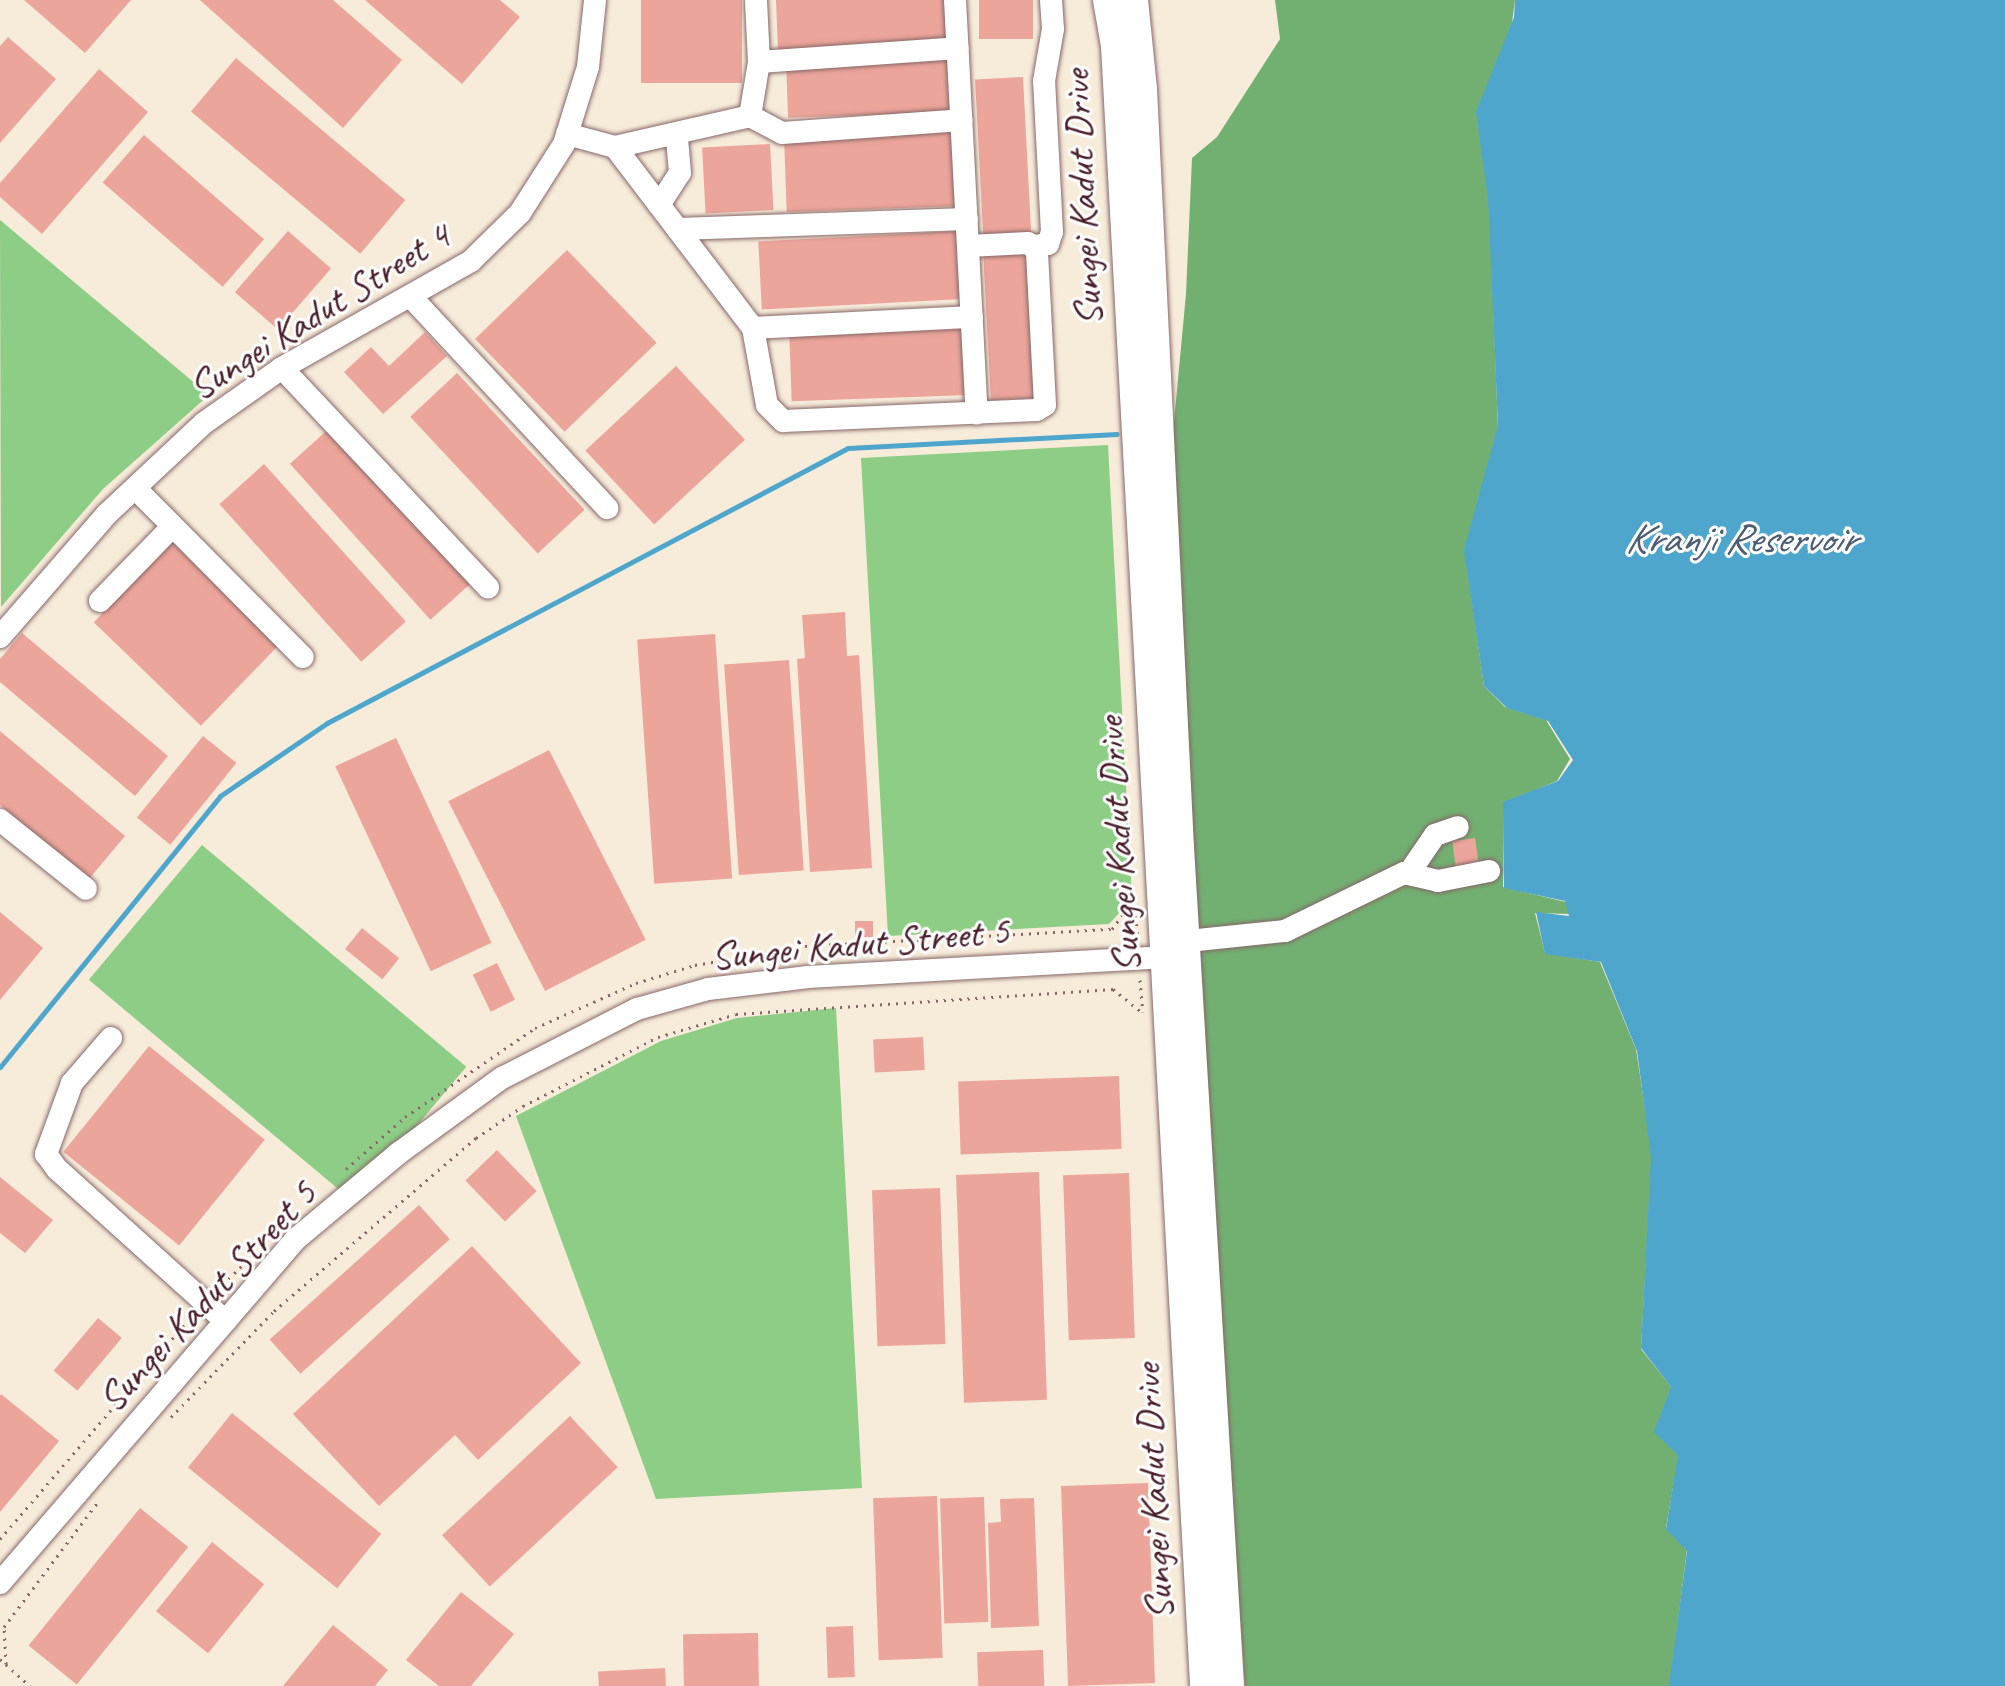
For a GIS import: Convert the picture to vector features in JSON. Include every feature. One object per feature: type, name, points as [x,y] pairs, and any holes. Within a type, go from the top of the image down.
[{"type":"main road","name":"Sungei Kadut Drive","points":[[1107,0],[1115,46],[1181,951],[1230,1686]]},
{"type":"main road","name":"Sungei Kadut Drive","points":[[1134,0],[1143,89],[1181,951],[1204,1686]]},
{"type":"street","name":"Sungei Kadut Street 4","points":[[0,637],[135,488],[204,423],[282,368],[412,298],[471,261],[520,213],[567,134],[588,67],[595,0]]},
{"type":"street","points":[[750,116],[759,62],[756,0]]},
{"type":"street","points":[[955,0],[977,413]]},
{"type":"street","points":[[968,246],[1048,244],[1052,232],[1044,81],[1053,29],[1051,0]]},
{"type":"street","points":[[759,62],[958,48]]},
{"type":"street","points":[[567,134],[615,147],[750,116],[782,133],[962,120]]},
{"type":"street","points":[[659,205],[680,173],[677,135]]},
{"type":"street","points":[[615,147],[753,328],[767,405],[783,421],[1037,410],[1045,405],[1035,246]]},
{"type":"street","points":[[678,229],[967,219]]},
{"type":"street","points":[[412,298],[607,508]]},
{"type":"street","points":[[753,328],[972,317]]},
{"type":"street","points":[[282,368],[488,587]]},
{"type":"street","points":[[135,488],[303,657]]},
{"type":"street","points":[[100,601],[172,527]]},
{"type":"street","points":[[0,820],[86,889]]},
{"type":"street","points":[[1458,827],[1435,835],[1409,873],[1438,881],[1489,871]]},
{"type":"street","name":"Sungei Kadut Street 5","points":[[0,1583],[296,1239],[399,1153],[502,1078],[637,1009],[708,989],[808,977],[1181,951],[1285,931],[1409,873]]},
{"type":"street","points":[[111,1038],[72,1083],[46,1154],[57,1169],[225,1321]]},
{"type":"path","points":[[341,1173],[405,1117],[522,1036],[636,983],[724,958],[805,946],[1112,929],[1134,900]]},
{"type":"path","points":[[164,1424],[274,1311],[465,1146],[523,1106],[658,1037],[736,1014],[1113,989],[1143,1013]]},
{"type":"path","points":[[0,1539],[204,1302],[262,1247]]},
{"type":"path","points":[[6,1664],[4,1627],[104,1495]]},
{"type":"path","points":[[0,1659],[30,1686]]},
{"type":"green space","points":[[1275,0],[1515,0],[1489,196],[1498,428],[1465,552],[1484,686],[1505,707],[1546,720],[1570,759],[1557,781],[1504,803],[1503,887],[1566,902],[1570,914],[1535,913],[1545,953],[1600,962],[1636,1049],[1652,1155],[1641,1349],[1672,1388],[1679,1453],[1666,1528],[1687,1549],[1670,1686],[1245,1686],[1164,528],[1186,294],[1192,158],[1217,137],[1280,39]]},
{"type":"green space","points":[[0,220],[209,395],[103,489],[1,607]]},
{"type":"green space","points":[[1108,445],[1132,899],[1109,924],[888,936],[861,458]]},
{"type":"green space","points":[[202,845],[466,1067],[353,1202],[89,980]]},
{"type":"green space","points":[[836,1008],[862,1488],[656,1499],[516,1116],[661,1041],[737,1018]]},
{"type":"water","name":"Kranji Reservoir","points":[[1515,0],[2005,0],[2005,1686],[1669,1686],[1687,1551],[1666,1529],[1678,1455],[1654,1432],[1671,1387],[1641,1348],[1651,1157],[1637,1051],[1601,962],[1545,954],[1536,912],[1569,916],[1565,901],[1504,888],[1503,802],[1558,781],[1573,760],[1548,721],[1507,708],[1484,686],[1464,550],[1498,426],[1488,198],[1476,112],[1514,17]]},
{"type":"building","points":[[24,0],[131,0],[85,53]]},
{"type":"building","points":[[200,0],[333,0],[402,60],[343,128]]},
{"type":"building","points":[[365,0],[500,0],[520,17],[462,84]]},
{"type":"building","points":[[641,0],[742,0],[742,83],[641,83]]},
{"type":"building","points":[[776,0],[949,0],[951,41],[778,51]]},
{"type":"building","points":[[979,0],[1033,0],[1033,39],[979,39]]},
{"type":"building","points":[[8,37],[56,79],[0,143],[0,46]]},
{"type":"building","points":[[952,56],[954,112],[788,118],[786,62]]},
{"type":"building","points":[[236,58],[405,200],[360,254],[191,112]]},
{"type":"building","points":[[99,69],[148,112],[42,234],[0,197],[0,183]]},
{"type":"building","points":[[1023,77],[1031,235],[983,237],[975,80]]},
{"type":"building","points":[[956,132],[959,206],[787,212],[784,138]]},
{"type":"building","points":[[144,135],[264,239],[223,287],[103,183]]},
{"type":"building","points":[[770,144],[773,210],[706,213],[702,148]]},
{"type":"building","points":[[288,231],[331,268],[278,330],[235,292]]},
{"type":"building","points":[[959,231],[963,299],[762,309],[758,242]]},
{"type":"building","points":[[1035,248],[1043,398],[991,401],[983,251]]},
{"type":"building","points":[[567,250],[657,343],[565,432],[475,339]]},
{"type":"building","points":[[966,322],[969,395],[792,401],[789,328]]},
{"type":"building","points":[[425,332],[447,356],[383,414],[344,372],[371,347],[389,366]]},
{"type":"building","points":[[676,366],[745,440],[654,524],[585,451]]},
{"type":"building","points":[[457,373],[585,510],[538,553],[410,417]]},
{"type":"building","points":[[333,425],[474,581],[430,620],[290,464]]},
{"type":"building","points":[[264,464],[406,622],[361,662],[219,504]]},
{"type":"building","points":[[175,538],[282,642],[201,726],[94,622]]},
{"type":"building","points":[[845,612],[847,656],[859,655],[872,868],[810,872],[797,659],[805,658],[802,615]]},
{"type":"building","points":[[22,633],[168,756],[135,796],[0,682],[0,659]]},
{"type":"building","points":[[715,634],[732,878],[654,884],[637,639]]},
{"type":"building","points":[[789,660],[804,870],[739,875],[724,665]]},
{"type":"building","points":[[0,731],[125,836],[89,879],[0,805]]},
{"type":"building","points":[[203,736],[236,763],[170,845],[137,818]]},
{"type":"building","points":[[396,738],[492,943],[431,971],[335,766]]},
{"type":"building","points":[[549,750],[646,940],[545,991],[448,801]]},
{"type":"building","points":[[1475,838],[1479,865],[1456,868],[1452,841]]},
{"type":"building","points":[[0,912],[43,948],[0,1000]]},
{"type":"building","points":[[855,921],[873,921],[873,937],[855,937]]},
{"type":"building","points":[[362,928],[399,958],[382,979],[345,949]]},
{"type":"building","points":[[497,963],[515,1000],[491,1012],[473,975]]},
{"type":"building","points":[[923,1037],[925,1070],[875,1073],[873,1040]]},
{"type":"building","points":[[149,1046],[265,1140],[179,1245],[63,1152]]},
{"type":"building","points":[[1119,1076],[1122,1149],[961,1155],[958,1082]]},
{"type":"building","points":[[497,1150],[537,1191],[505,1222],[465,1181]]},
{"type":"building","points":[[1039,1172],[1047,1400],[964,1403],[956,1175]]},
{"type":"building","points":[[1129,1173],[1135,1338],[1069,1340],[1063,1175]]},
{"type":"building","points":[[0,1177],[53,1220],[25,1253],[0,1233]]},
{"type":"building","points":[[940,1188],[945,1344],[877,1346],[872,1190]]},
{"type":"building","points":[[419,1205],[450,1239],[300,1374],[270,1339]]},
{"type":"building","points":[[472,1246],[581,1363],[478,1460],[455,1435],[379,1506],[293,1414]]},
{"type":"building","points":[[98,1318],[122,1338],[77,1391],[54,1371]]},
{"type":"building","points":[[0,1396],[59,1441],[0,1512]]},
{"type":"building","points":[[232,1413],[381,1534],[337,1588],[188,1467]]},
{"type":"building","points":[[570,1416],[618,1467],[490,1587],[442,1535]]},
{"type":"building","points":[[1148,1483],[1155,1683],[1068,1686],[1061,1486]]},
{"type":"building","points":[[937,1496],[943,1658],[879,1660],[873,1498]]},
{"type":"building","points":[[984,1497],[988,1622],[944,1623],[940,1499]]},
{"type":"building","points":[[1034,1498],[1039,1626],[991,1628],[988,1523],[1001,1522],[1000,1499]]},
{"type":"building","points":[[140,1508],[188,1547],[77,1685],[29,1646]]},
{"type":"building","points":[[212,1542],[264,1584],[208,1653],[156,1611]]},
{"type":"building","points":[[461,1592],[514,1634],[471,1686],[439,1686],[406,1660]]},
{"type":"building","points":[[333,1625],[388,1670],[375,1686],[283,1686]]},
{"type":"building","points":[[853,1626],[855,1677],[828,1678],[826,1627]]},
{"type":"building","points":[[758,1633],[759,1686],[684,1686],[683,1634]]},
{"type":"building","points":[[1043,1650],[1044,1686],[978,1686],[977,1652]]},
{"type":"building","points":[[665,1668],[666,1686],[599,1686],[598,1672]]},
{"type":"waterway","points":[[0,1067],[220,796],[327,723],[848,448],[1117,434]]}]
